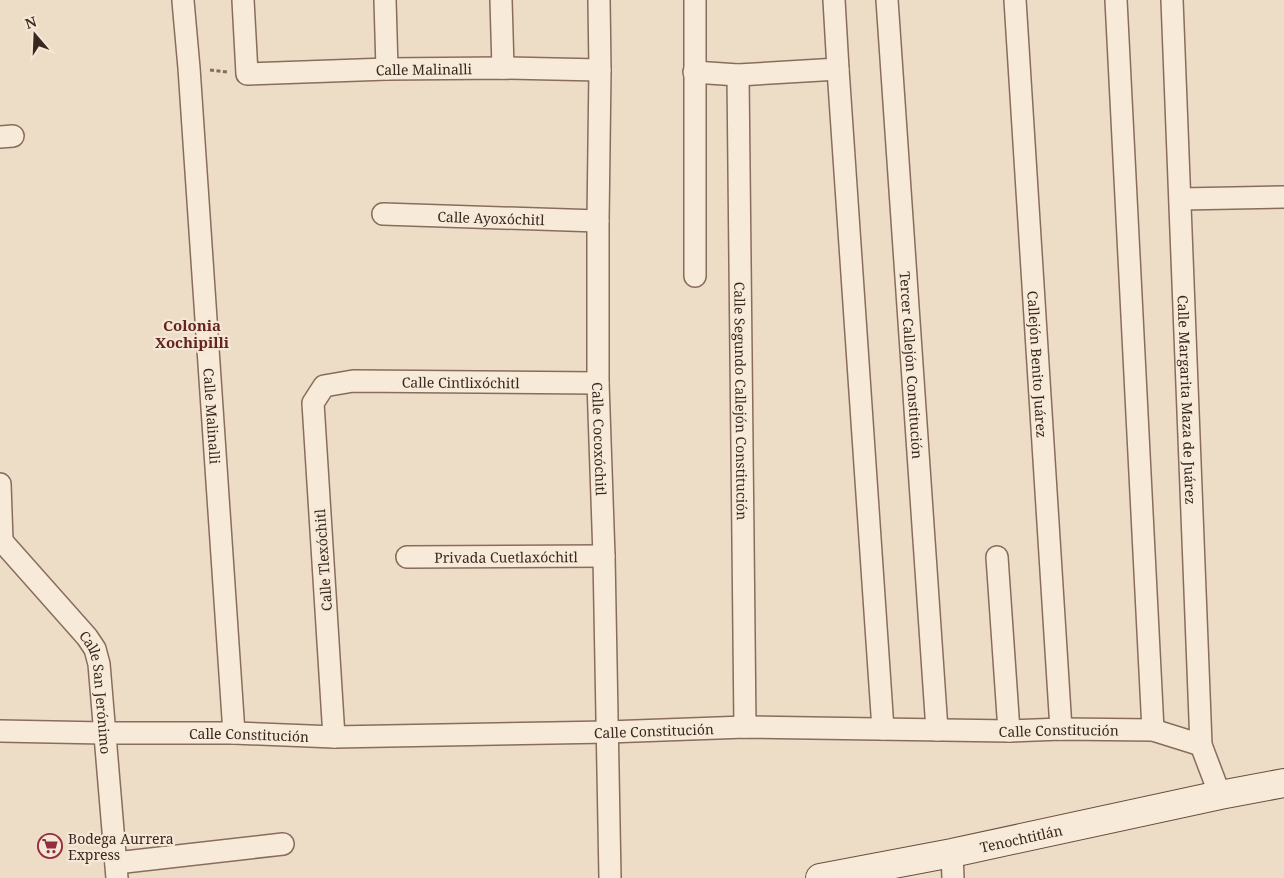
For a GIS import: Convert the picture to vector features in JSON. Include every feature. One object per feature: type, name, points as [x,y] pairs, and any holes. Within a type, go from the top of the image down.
[{"type":"main road","name":"Tenochtitlán","points":[[820,878],[952,866],[1220,795],[1284,783]]},
{"type":"street","points":[[243,0],[247,74]]},
{"type":"street","points":[[385,0],[386,69]]},
{"type":"street","points":[[501,0],[503,68]]},
{"type":"street","name":"Calle Cocoxóchitl","points":[[599,0],[598,383],[604,556],[610,878]]},
{"type":"street","points":[[695,0],[696,276]]},
{"type":"street","points":[[834,0],[883,729]]},
{"type":"street","name":"Tercer Callejón Constitución","points":[[887,0],[937,730]]},
{"type":"street","name":"Callejón Benito Juárez","points":[[1015,0],[1061,729]]},
{"type":"street","points":[[1116,0],[1153,730]]},
{"type":"street","name":"Calle Margarita Maza de Juárez","points":[[1172,0],[1201,745],[1220,795]]},
{"type":"street","name":"Calle Malinalli","points":[[183,1],[234,733]]},
{"type":"street","name":"Calle Malinalli","points":[[247,74],[386,69],[503,68],[600,70]]},
{"type":"street","points":[[694,72],[738,75],[838,69]]},
{"type":"street","name":"Calle Segundo Callejón Constitución","points":[[738,75],[745,728]]},
{"type":"street","points":[[1181,199],[1284,197]]},
{"type":"street","name":"Calle Ayoxóchitl","points":[[383,214],[598,221]]},
{"type":"street","name":"Calle Cintlixóchitl","points":[[324,386],[353,381],[598,383]]},
{"type":"street","name":"Calle Tlexóchitl","points":[[324,386],[313,403],[334,737]]},
{"type":"street","points":[[0,484],[1,541]]},
{"type":"street","name":"Calle San Jerónimo","points":[[1,541],[87,637],[95,649],[99,664],[116,870]]},
{"type":"street","name":"Privada Cuetlaxóchitl","points":[[407,557],[604,556]]},
{"type":"street","points":[[997,556],[1009,731]]},
{"type":"street","name":"Calle Constitución","points":[[0,730],[104,734],[234,733],[334,737],[745,728],[1009,731],[1061,729],[1153,730],[1201,745]]},
{"type":"street","points":[[116,870],[282,844]]},
{"type":"path","points":[[189,68],[247,74]]},
{"type":"place","name":"Bodega Aurrera Express","points":[[50,846]]},
{"type":"district","name":"Colonia Xochipilli","points":[[192,334]]}]
